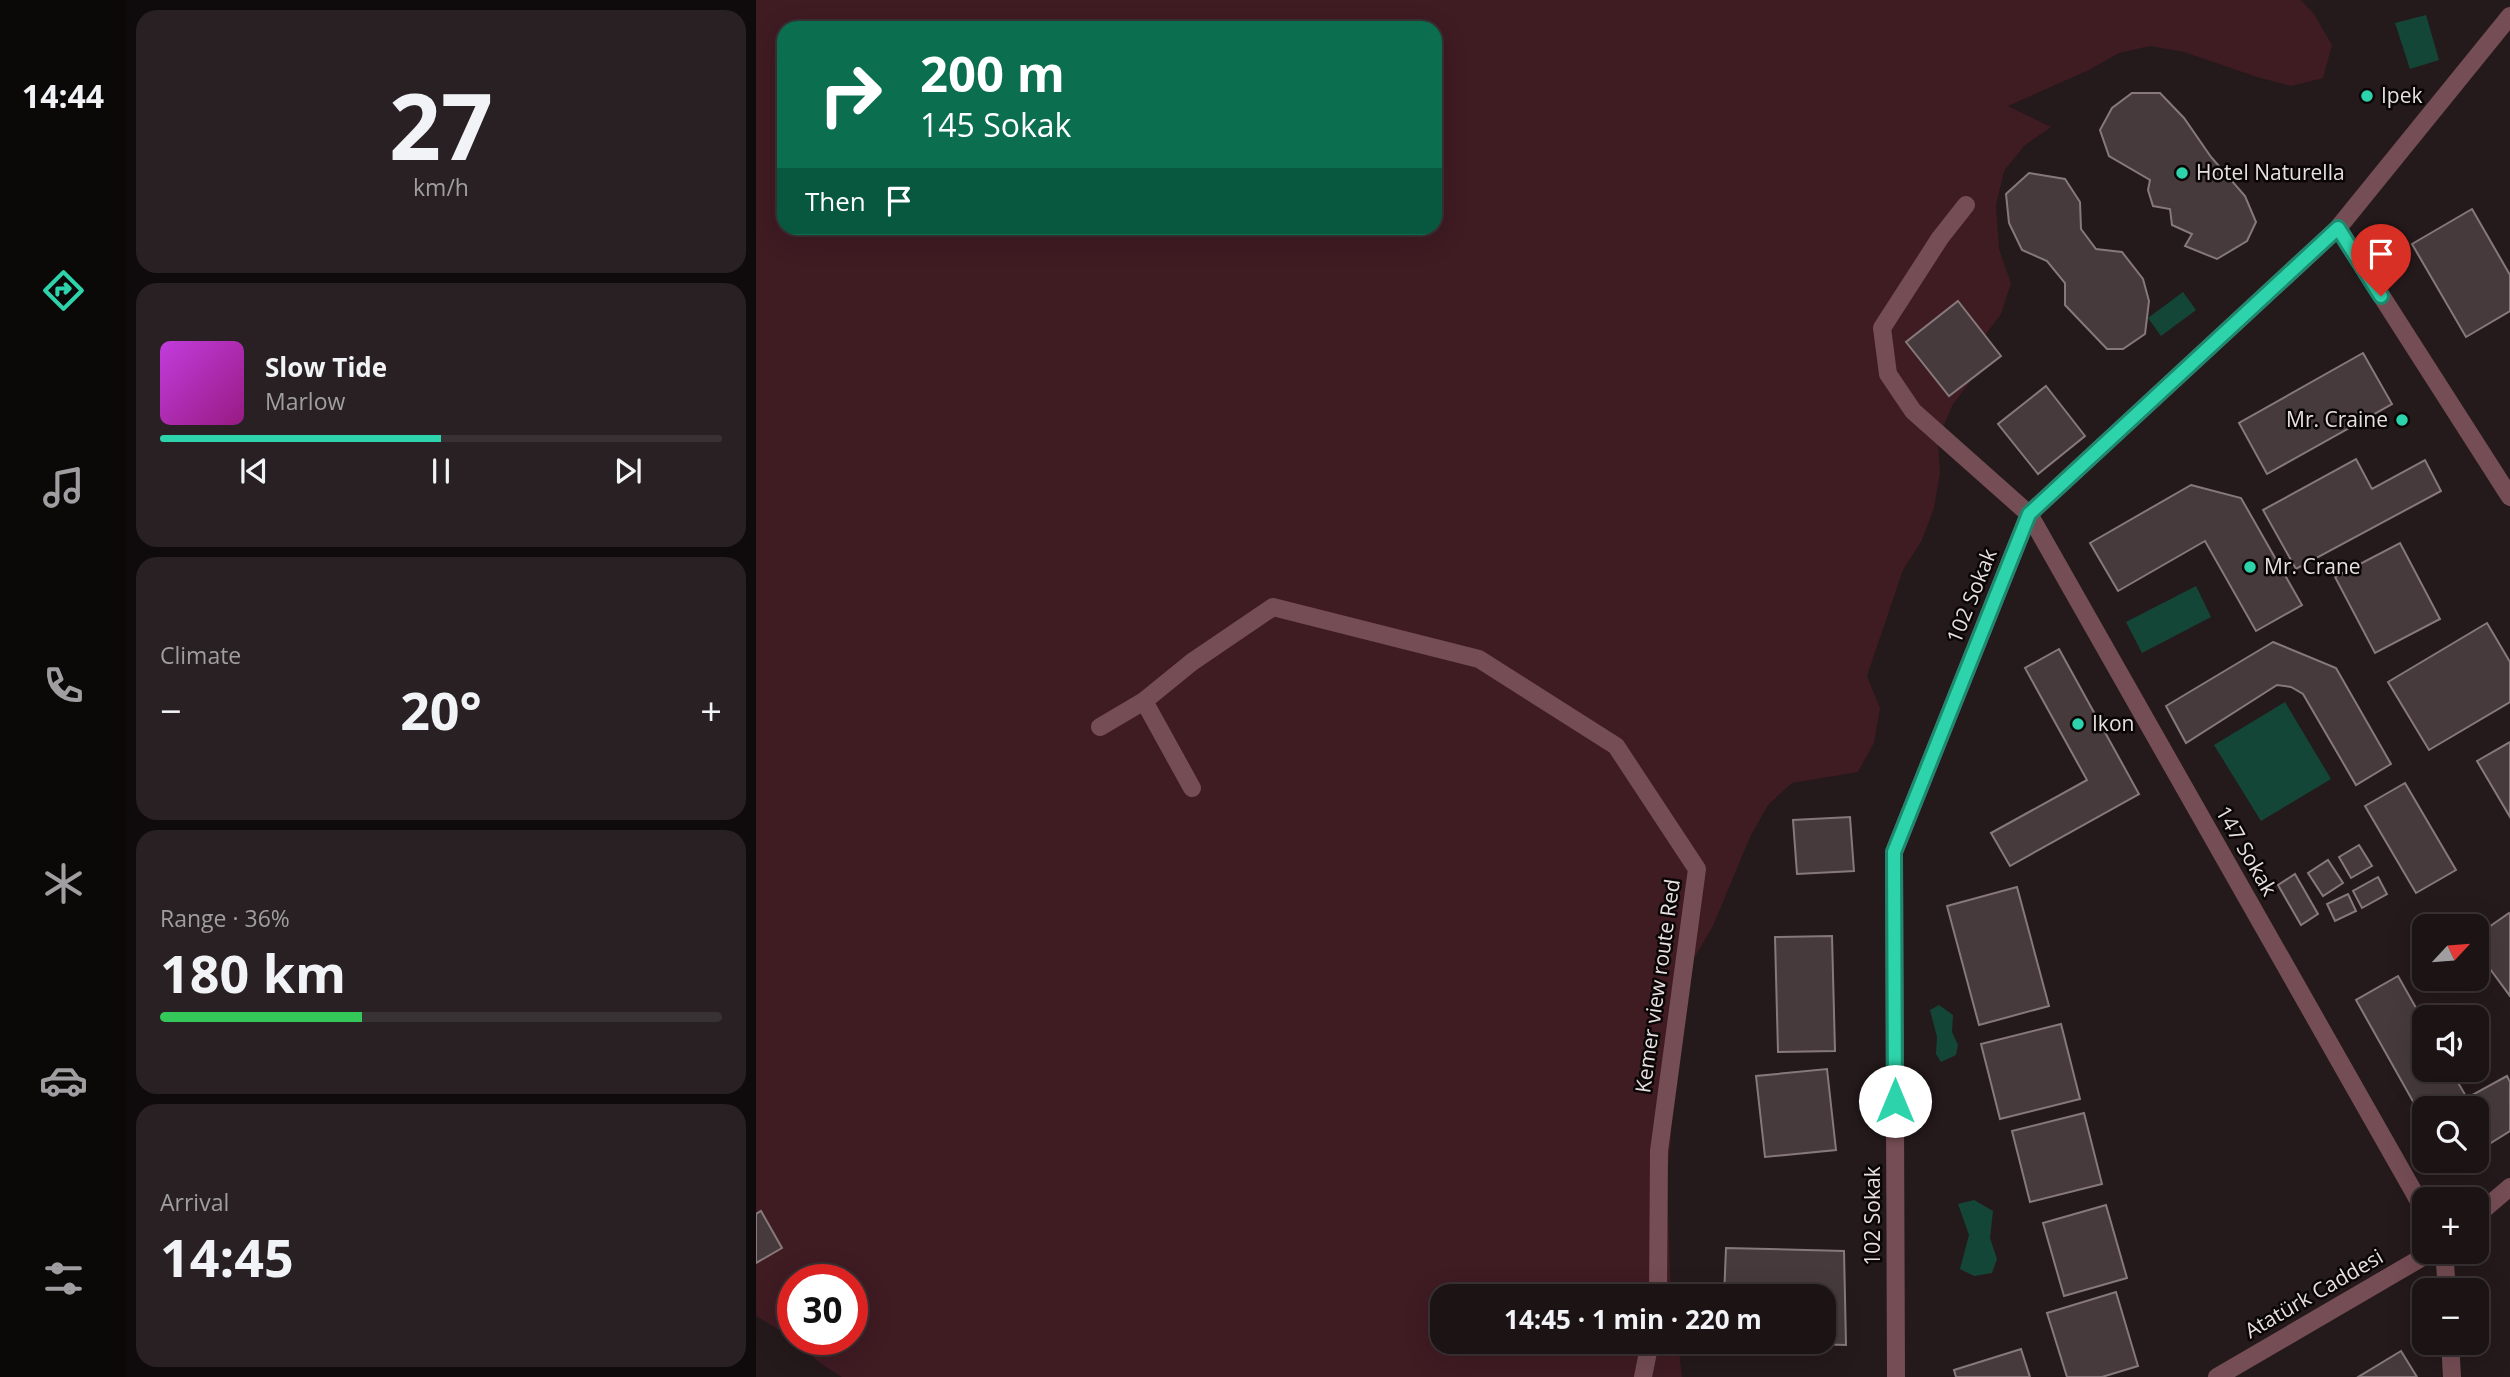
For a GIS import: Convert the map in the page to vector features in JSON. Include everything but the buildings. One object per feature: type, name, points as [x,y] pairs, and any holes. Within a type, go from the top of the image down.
[{"type":"street","name":"102 Sokak","points":[[1896,1377],[1894,852],[2029,514],[2338,228],[2510,16]]},
{"type":"street","name":"147 Sokak","points":[[1966,205],[1940,238],[1882,328],[1888,374],[1913,411],[2029,514],[2412,1189]]},
{"type":"street","points":[[2338,228],[2510,497]]},
{"type":"street","name":"Kemer view route Red","points":[[1100,727],[1144,701],[1192,662],[1273,607],[1479,659],[1616,746],[1697,869],[1659,1151],[1660,1284]]},
{"type":"street","points":[[1144,701],[1192,788]]},
{"type":"street","points":[[2489,1205],[2510,1186]]},
{"type":"street","name":"Atatürk Caddesi","points":[[2217,1377],[2412,1263]]},
{"type":"street","points":[[1643,1377],[1648,1354]]},
{"type":"street","points":[[2451,1355],[2452,1377]]},
{"type":"shaded area","points":[[756,0],[2301,0],[2314,14],[2332,45],[2323,78],[2291,86],[2184,52],[2150,46],[2119,53],[2089,70],[2008,106],[2051,127],[2025,145],[2004,171],[1996,205],[1999,249],[2011,283],[2001,314],[1981,341],[1972,379],[1952,406],[1938,439],[1940,473],[1934,508],[1922,540],[1903,570],[1867,676],[1880,708],[1874,743],[1858,772],[1792,783],[1768,805],[1750,837],[1713,926],[1694,958],[1670,1107],[1671,1139],[1667,1177],[1671,1284],[1430,1284],[1430,1354],[1679,1354],[1682,1377],[842,1377],[811,1355],[868,1355],[868,1264],[777,1264],[777,1329],[756,1316]]},
{"type":"shaded area","points":[[2426,15],[2439,60],[2410,69],[2395,23]]},
{"type":"shaded area","points":[[2183,292],[2196,310],[2161,336],[2148,318]]},
{"type":"shaded area","points":[[2196,586],[2211,617],[2142,653],[2126,622]]},
{"type":"shaded area","points":[[2285,702],[2331,779],[2261,821],[2214,745]]},
{"type":"shaded area","points":[[1939,1005],[1953,1015],[1952,1032],[1958,1045],[1956,1055],[1941,1062],[1936,1054],[1937,1037],[1930,1010]]},
{"type":"shaded area","points":[[1974,1200],[1993,1211],[1990,1238],[1997,1259],[1992,1273],[1974,1276],[1960,1269],[1969,1235],[1958,1204]]},
{"type":"place","name":"Ipek","points":[[2367,96]]},
{"type":"place","name":"Hotel Naturella","points":[[2182,173]]},
{"type":"place","name":"Mr. Craine","points":[[2402,420]]},
{"type":"place","name":"Mr. Crane","points":[[2250,567]]},
{"type":"place","name":"Ikon","points":[[2078,724]]},
{"type":"route","points":[[1895,1101],[1894,852],[2029,514],[2338,228],[2381,296]]}]
